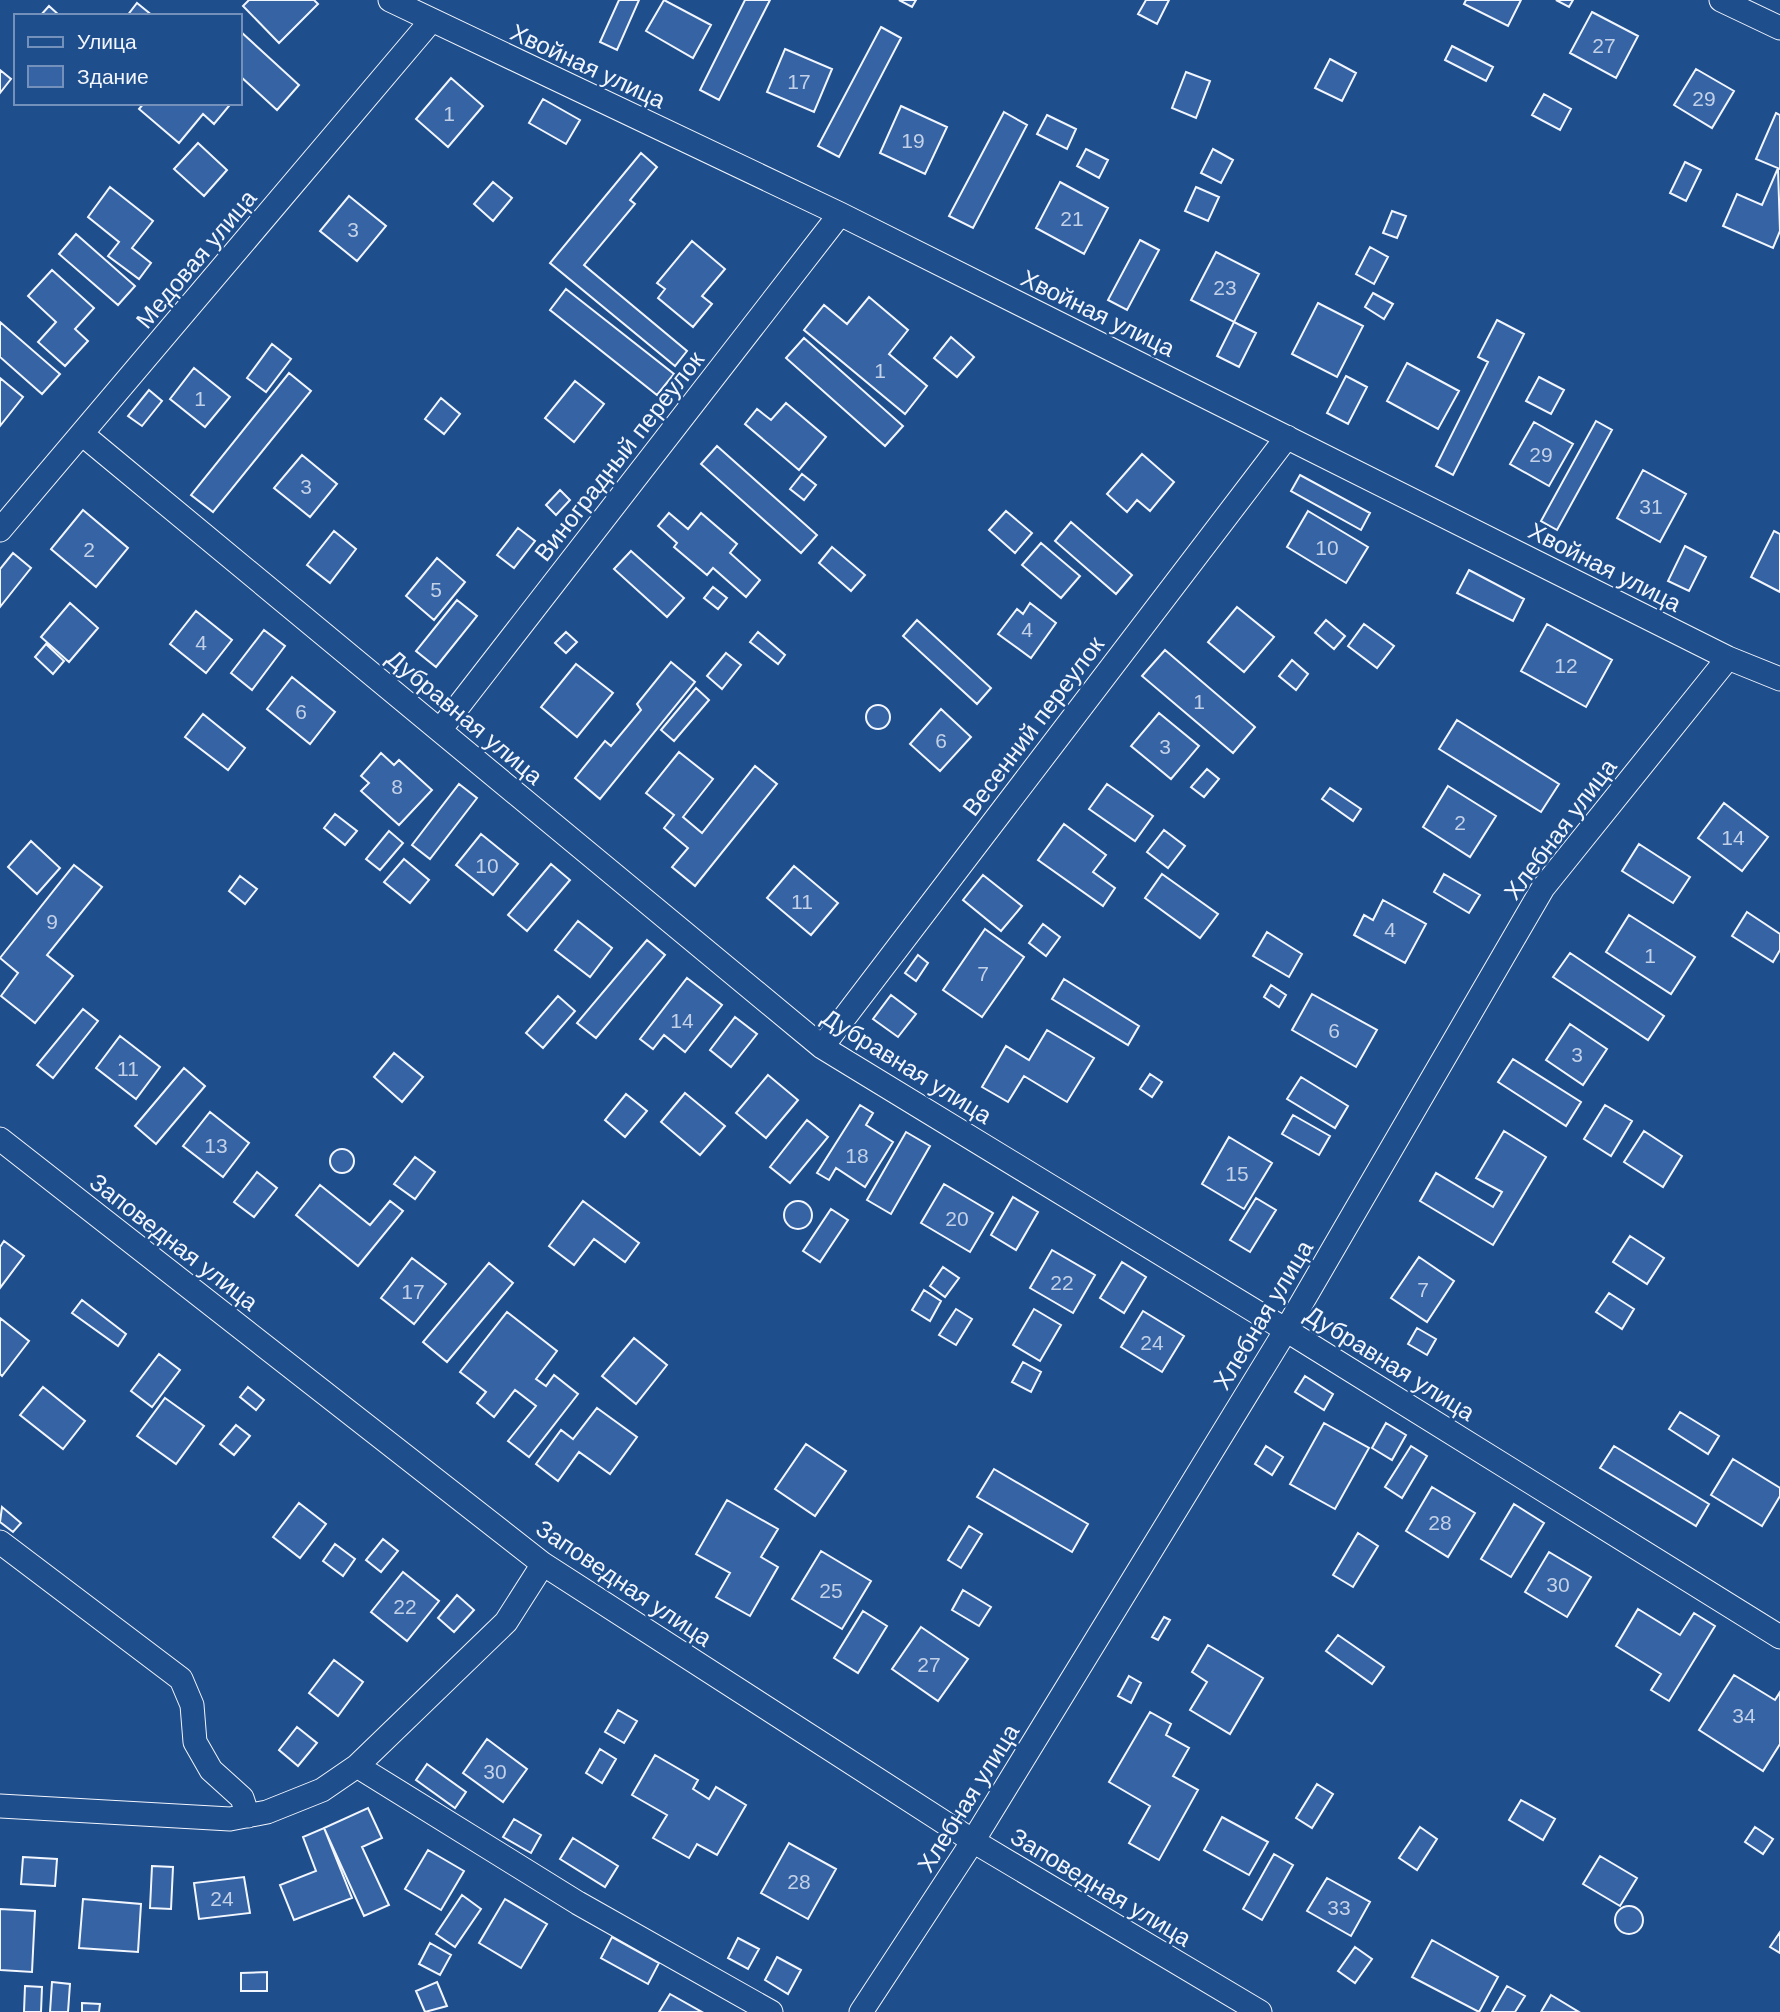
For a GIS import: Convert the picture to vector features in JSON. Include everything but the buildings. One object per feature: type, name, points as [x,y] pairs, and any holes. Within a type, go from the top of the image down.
[{"type":"street","name":"Хвойная улица","points":[[390,0],[840,214],[1728,658],[1780,679]]},
{"type":"street","points":[[1721,0],[1780,29]]},
{"type":"street","name":"Медовая улица","points":[[0,530],[431,21]]},
{"type":"street","name":"Виноградный переулок","points":[[440,730],[840,214]]},
{"type":"street","name":"Дубравная улица","points":[[82,434],[822,1047],[1286,1330],[1780,1637]]},
{"type":"street","name":"Весенний переулок","points":[[822,1047],[1287,436]]},
{"type":"street","name":"Хлебная улица","points":[[861,2012],[973,1841],[1286,1330],[1543,888],[1728,658]]},
{"type":"street","name":"Заповедная улица","points":[[0,1139],[543,1564],[973,1841],[1260,2012]]},
{"type":"street","points":[[0,1542],[181,1679],[192,1704],[195,1742],[211,1770],[242,1798],[248,1815]]},
{"type":"street","points":[[0,1806],[230,1819],[267,1812],[322,1790],[357,1766],[506,1622],[543,1564]]},
{"type":"street","points":[[357,1766],[578,1903],[771,2012]]}]
